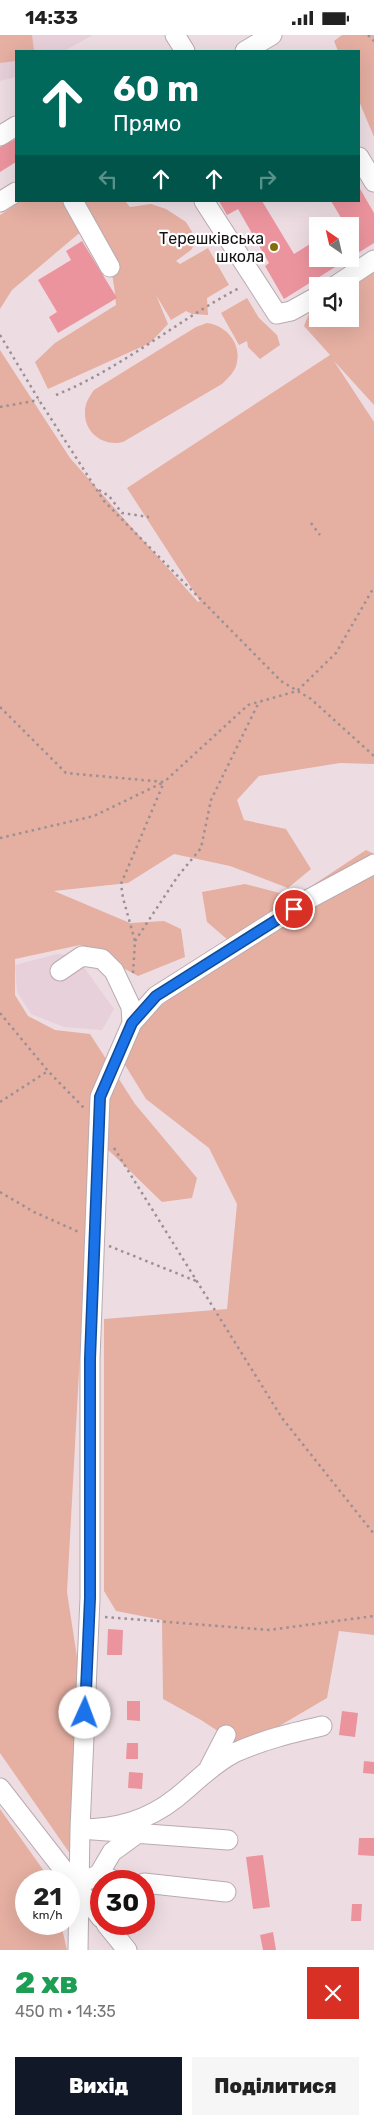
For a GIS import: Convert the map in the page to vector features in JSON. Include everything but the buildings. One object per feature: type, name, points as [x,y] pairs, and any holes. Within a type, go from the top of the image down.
[{"type":"street","points":[[174,35],[184,50]]},
{"type":"street","points":[[248,50],[272,35]]},
{"type":"street","points":[[0,136],[15,127]]},
{"type":"street","points":[[360,159],[374,182]]},
{"type":"street","points":[[0,203],[15,193]]},
{"type":"street","points":[[75,202],[110,267]]},
{"type":"street","points":[[205,202],[277,314],[292,311],[309,301]]},
{"type":"street","points":[[348,277],[374,260]]},
{"type":"street","points":[[79,1870],[89,1607],[90,1359],[100,1097],[132,1023],[156,996],[309,899],[374,864]]},
{"type":"street","points":[[60,971],[82,956],[102,959],[114,971],[132,1007],[132,1023]]},
{"type":"street","points":[[80,1829],[101,1829],[132,1824],[175,1799],[207,1771],[233,1753],[281,1735],[322,1726]]},
{"type":"street","points":[[101,1870],[112,1852],[202,1782],[226,1735]]},
{"type":"street","points":[[0,1788],[65,1870]]},
{"type":"street","points":[[80,1829],[228,1840]]},
{"type":"street","points":[[155,1884],[226,1893]]},
{"type":"street","points":[[80,1890],[90,1903]]},
{"type":"street","points":[[78,1935],[78,1950]]},
{"type":"street","points":[[115,1935],[127,1950]]},
{"type":"path","points":[[368,35],[374,41]]},
{"type":"path","points":[[56,395],[74,388],[242,287]]},
{"type":"path","points":[[0,335],[104,501],[280,681],[311,699],[374,756]]},
{"type":"path","points":[[0,407],[39,400]]},
{"type":"path","points":[[97,490],[109,496],[122,513],[149,517]]},
{"type":"path","points":[[311,523],[320,535]]},
{"type":"path","points":[[0,838],[94,816],[164,782],[248,705],[297,691],[336,653],[374,587]]},
{"type":"path","points":[[135,941],[178,876],[201,848],[211,800],[259,702]]},
{"type":"path","points":[[0,707],[66,773],[164,782]]},
{"type":"path","points":[[133,979],[135,941],[123,898],[121,883],[164,782]]},
{"type":"path","points":[[0,1013],[48,1071],[99,1124],[282,1418],[374,1534]]},
{"type":"path","points":[[0,1102],[48,1071]]},
{"type":"path","points":[[89,1607],[269,1629],[374,1616]]},
{"type":"shaded area","points":[[0,35],[93,35],[66,50],[15,50],[15,77],[0,81]]},
{"type":"shaded area","points":[[0,35],[32,35],[34,50],[15,50],[15,61],[0,63]]},
{"type":"shaded area","points":[[342,35],[374,35],[374,137],[360,103],[360,50],[338,50],[334,41]]},
{"type":"shaded area","points":[[20,202],[126,202],[130,207],[151,204],[166,209],[186,222],[197,240],[191,250],[176,261],[180,264],[208,248],[229,285],[207,298],[208,315],[192,314],[186,311],[171,320],[156,295],[168,324],[150,343],[48,389],[35,362],[55,343],[116,305],[114,283],[109,262],[101,242],[90,224],[12,290],[0,309],[0,215]]},
{"type":"shaded area","points":[[374,266],[374,405],[334,361],[374,422],[374,764],[340,763],[259,776],[237,800],[244,820],[286,829],[311,869],[288,888],[230,866],[174,854],[128,883],[54,891],[130,923],[164,921],[181,929],[185,957],[138,976],[80,945],[15,959],[15,995],[28,1016],[55,1030],[90,1034],[135,1104],[197,1178],[192,1198],[162,1202],[100,1142],[81,1335],[67,1592],[83,1696],[73,1858],[0,1753],[0,350],[70,458],[198,602],[200,601],[127,488],[330,355],[304,326],[309,314],[309,327],[359,327],[359,278]]},
{"type":"shaded area","points":[[247,298],[259,318],[277,335],[280,345],[260,359],[248,347],[247,341],[239,345],[221,313]]},
{"type":"shaded area","points":[[207,323],[214,324],[225,331],[234,341],[237,348],[238,355],[235,368],[222,384],[123,442],[109,442],[96,437],[88,426],[85,409],[94,390],[196,327]]},
{"type":"shaded area","points":[[366,850],[374,854],[374,1635],[339,1631],[327,1698],[269,1732],[236,1743],[201,1720],[163,1699],[162,1620],[116,1611],[104,1591],[104,1319],[227,1309],[237,1204],[209,1148],[146,1099],[125,1065],[131,1030],[235,946],[207,922],[202,892],[245,884],[295,897]]},
{"type":"shaded area","points":[[57,954],[75,955],[114,1009],[102,1030],[64,1027],[31,1014],[17,992],[15,965]]},
{"type":"shaded area","points":[[0,1809],[43,1870],[15,1870],[15,1935],[64,1935],[67,1950],[0,1950]]},
{"type":"place","name":"Терешківська школа","points":[[274,247]]},
{"type":"route","points":[[85,1713],[90,1598],[90,1359],[100,1097],[132,1023],[156,996],[294,909]]}]
